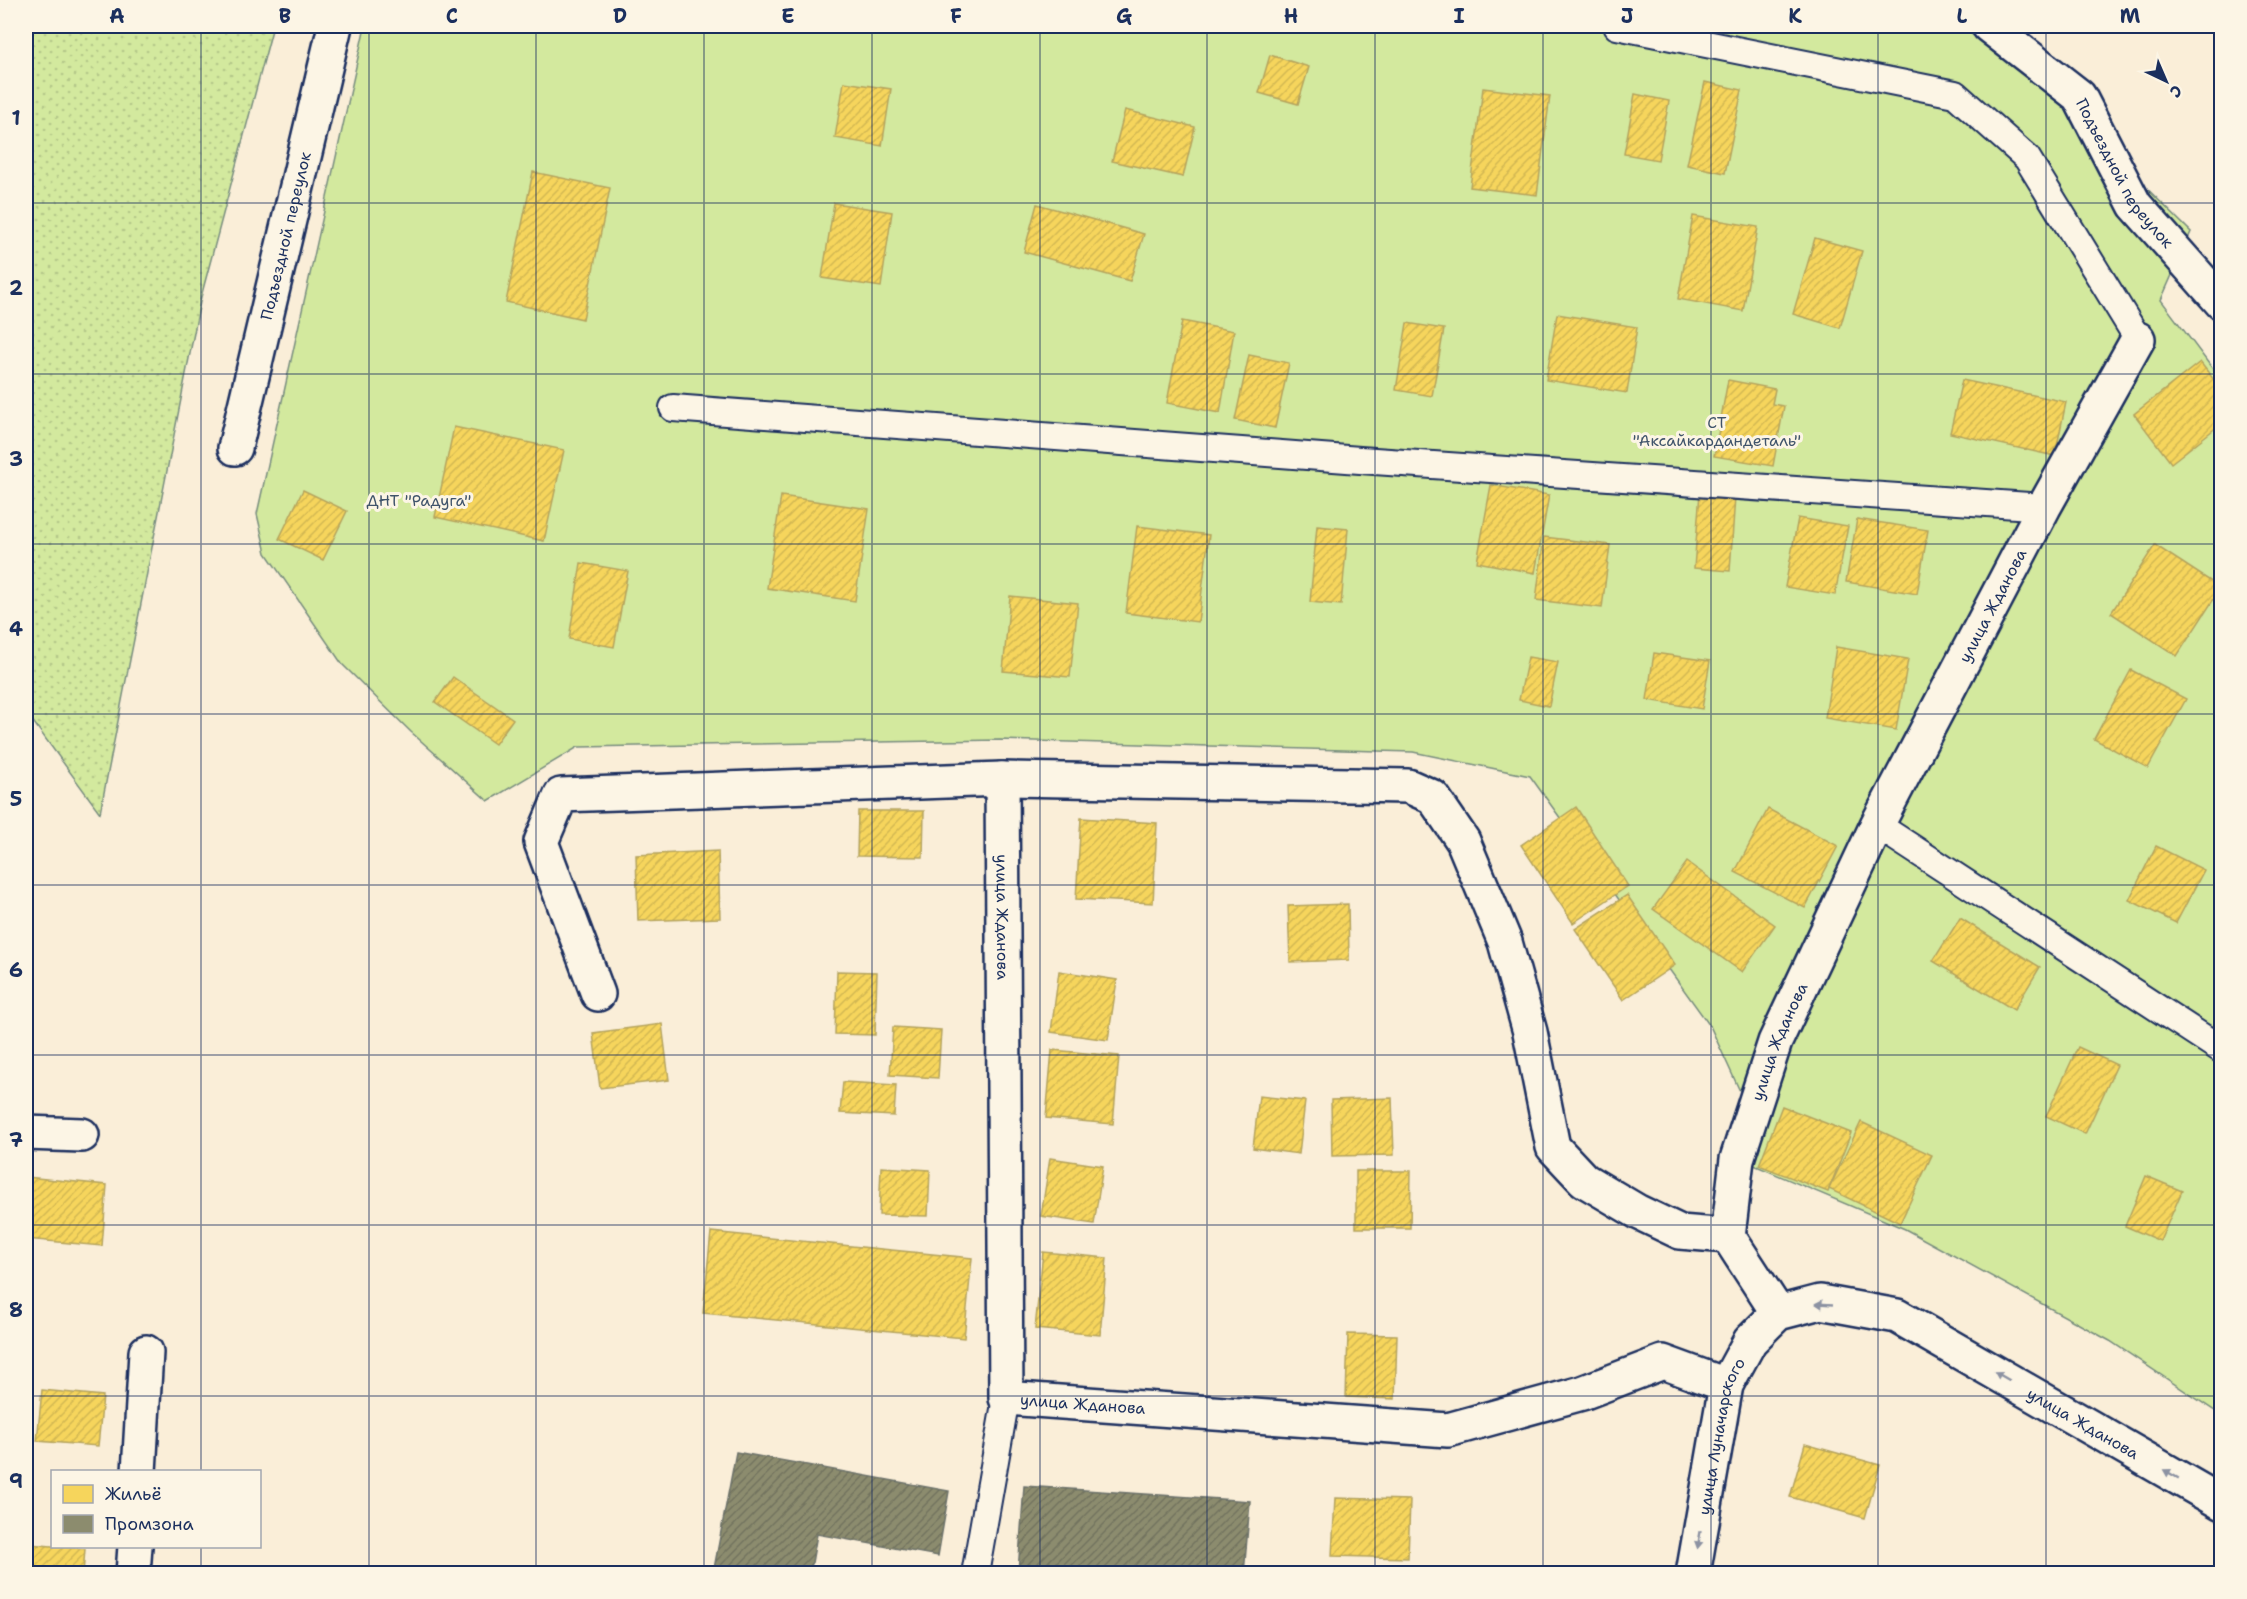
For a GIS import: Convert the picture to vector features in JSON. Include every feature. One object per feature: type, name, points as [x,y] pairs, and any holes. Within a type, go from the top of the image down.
[{"type":"street","name":"Подъездной переулок","points":[[235,448],[335,26]]},
{"type":"street","name":"Подъездной переулок","points":[[1989,26],[2079,96],[2135,205],[2211,291]]},
{"type":"street","name":"улица Жданова","points":[[1728,1236],[1737,1159],[1775,1042],[1877,825],[2044,507],[2138,339]]},
{"type":"street","name":"улица Жданова","points":[[1002,780],[1006,1398],[1448,1430],[1582,1393],[1663,1362],[1726,1385]]},
{"type":"street","points":[[598,994],[541,842],[561,795],[1002,780],[1408,786],[1433,798],[1463,841],[1505,942],[1530,1032],[1553,1147],[1584,1180],[1638,1212],[1680,1232],[1728,1236],[1778,1313]]},
{"type":"street","points":[[26,1133],[82,1135]]},
{"type":"street","name":"улица Жданова","points":[[1778,1313],[1820,1302],[1898,1316],[2222,1503]]},
{"type":"street","name":"улица Луначарского","points":[[1693,1574],[1726,1385],[1750,1341],[1778,1313]]},
{"type":"street","points":[[139,1470],[146,1352]]},
{"type":"street","points":[[133,1574],[135,1548]]},
{"type":"lane","points":[[1617,26],[1955,94],[2027,158],[2138,339]]},
{"type":"lane","points":[[672,408],[1360,460],[2044,507]]},
{"type":"lane","points":[[1877,825],[2222,1050]]},
{"type":"lane","points":[[975,1574],[1006,1398]]},
{"type":"green space","points":[[26,26],[273,26],[201,297],[100,813],[26,712]]},
{"type":"green space","name":"СТ \"Аксайкардандеталь\"","points":[[365,26],[1960,26],[2045,88],[2191,232],[2161,300],[2221,380],[2221,1415],[2110,1341],[1905,1229],[1728,1154],[1744,1100],[1710,1026],[1530,776],[1413,752],[1000,740],[578,747],[488,801],[411,732],[342,664],[266,553],[257,514]]},
{"type":"building: Жильё","points":[[787,26],[823,26],[822,31]]},
{"type":"building: Жильё","points":[[1270,55],[1309,67],[1298,104],[1259,93]]},
{"type":"building: Жильё","points":[[844,82],[891,89],[882,146],[835,138]]},
{"type":"building: Жильё","points":[[1705,82],[1742,90],[1725,173],[1687,165]]},
{"type":"building: Жильё","points":[[1483,88],[1550,96],[1537,195],[1470,187]]},
{"type":"building: Жильё","points":[[1635,94],[1669,101],[1658,160],[1624,154]]},
{"type":"building: Жильё","points":[[1125,110],[1195,127],[1183,177],[1112,161]]},
{"type":"building: Жильё","points":[[533,172],[610,188],[583,319],[506,302]]},
{"type":"building: Жильё","points":[[834,203],[892,212],[881,287],[822,278]]},
{"type":"building: Жильё","points":[[1037,204],[1144,234],[1130,281],[1024,252]]},
{"type":"building: Жильё","points":[[1693,216],[1758,227],[1743,311],[1678,299]]},
{"type":"building: Жильё","points":[[1815,238],[1862,251],[1840,328],[1793,314]]},
{"type":"building: Жильё","points":[[1557,314],[1637,327],[1627,393],[1546,380]]},
{"type":"building: Жильё","points":[[1182,321],[1234,331],[1220,413],[1167,403]]},
{"type":"building: Жильё","points":[[1407,323],[1444,329],[1432,396],[1396,390]]},
{"type":"building: Жильё","points":[[1249,355],[1289,363],[1275,428],[1235,420]]},
{"type":"building: Жильё","points":[[2200,362],[2222,390],[2222,423],[2171,463],[2134,414]]},
{"type":"building: Жильё","points":[[1728,380],[1775,389],[1772,404],[1784,406],[1773,466],[1714,456]]},
{"type":"building: Жильё","points":[[1962,380],[2066,402],[2055,456],[1950,433]]},
{"type":"building: Жильё","points":[[454,427],[564,450],[544,541],[435,517]]},
{"type":"building: Жильё","points":[[1491,485],[1549,495],[1535,573],[1477,562]]},
{"type":"building: Жильё","points":[[303,490],[347,511],[323,560],[279,539]]},
{"type":"building: Жильё","points":[[1700,493],[1735,496],[1730,571],[1694,568]]},
{"type":"building: Жильё","points":[[781,496],[869,509],[855,601],[767,588]]},
{"type":"building: Жильё","points":[[1798,518],[1848,526],[1835,595],[1785,587]]},
{"type":"building: Жильё","points":[[1857,519],[1928,530],[1917,594],[1846,582]]},
{"type":"building: Жильё","points":[[1137,526],[1209,535],[1198,622],[1126,613]]},
{"type":"building: Жильё","points":[[1317,526],[1348,529],[1341,605],[1310,602]]},
{"type":"building: Жильё","points":[[1544,537],[1610,545],[1602,608],[1536,600]]},
{"type":"building: Жильё","points":[[2155,545],[2221,588],[2177,656],[2111,613]]},
{"type":"building: Жильё","points":[[581,563],[628,571],[614,647],[569,639]]},
{"type":"building: Жильё","points":[[1010,596],[1078,603],[1070,677],[1003,671]]},
{"type":"building: Жильё","points":[[1836,647],[1908,659],[1896,730],[1825,718]]},
{"type":"building: Жильё","points":[[1654,653],[1710,661],[1702,709],[1647,700]]},
{"type":"building: Жильё","points":[[1528,657],[1558,662],[1549,706],[1519,700]]},
{"type":"building: Жильё","points":[[2131,670],[2186,699],[2148,768],[2094,739]]},
{"type":"building: Жильё","points":[[453,677],[513,719],[495,744],[435,702]]},
{"type":"building: Жильё","points":[[1576,807],[1628,886],[1573,923],[1521,845]]},
{"type":"building: Жильё","points":[[1768,809],[1838,846],[1805,908],[1735,872]]},
{"type":"building: Жильё","points":[[858,811],[924,811],[923,857],[857,856]]},
{"type":"building: Жильё","points":[[1081,818],[1157,823],[1153,903],[1076,899]]},
{"type":"building: Жильё","points":[[2156,846],[2204,870],[2176,923],[2129,900]]},
{"type":"building: Жильё","points":[[718,851],[720,918],[638,921],[636,855]]},
{"type":"building: Жильё","points":[[1687,862],[1775,925],[1742,972],[1653,909]]},
{"type":"building: Жильё","points":[[1627,895],[1675,965],[1623,1000],[1575,929]]},
{"type":"building: Жильё","points":[[1348,904],[1349,960],[1290,962],[1288,906]]},
{"type":"building: Жильё","points":[[1960,918],[2040,967],[2014,1010],[1933,961]]},
{"type":"building: Жильё","points":[[837,971],[877,972],[875,1035],[835,1034]]},
{"type":"building: Жильё","points":[[1059,971],[1117,980],[1108,1040],[1051,1032]]},
{"type":"building: Жильё","points":[[662,1024],[669,1080],[600,1088],[593,1033]]},
{"type":"building: Жильё","points":[[893,1027],[941,1030],[938,1078],[890,1075]]},
{"type":"building: Жильё","points":[[2078,1047],[2117,1065],[2085,1134],[2046,1116]]},
{"type":"building: Жильё","points":[[1052,1050],[1119,1056],[1113,1124],[1046,1118]]},
{"type":"building: Жильё","points":[[843,1082],[896,1085],[894,1116],[840,1113]]},
{"type":"building: Жильё","points":[[1259,1096],[1305,1101],[1299,1154],[1253,1148]]},
{"type":"building: Жильё","points":[[1392,1098],[1394,1155],[1332,1156],[1331,1100]]},
{"type":"building: Жильё","points":[[1782,1106],[1851,1133],[1828,1192],[1759,1165]]},
{"type":"building: Жильё","points":[[1861,1122],[1932,1155],[1900,1223],[1829,1189]]},
{"type":"building: Жильё","points":[[1050,1158],[1103,1166],[1094,1224],[1041,1216]]},
{"type":"building: Жильё","points":[[881,1167],[930,1170],[928,1216],[879,1215]]},
{"type":"building: Жильё","points":[[1356,1171],[1411,1171],[1410,1228],[1356,1228]]},
{"type":"building: Жильё","points":[[2146,1176],[2182,1191],[2160,1241],[2125,1226]]},
{"type":"building: Жильё","points":[[26,1177],[107,1185],[102,1246],[26,1239]]},
{"type":"building: Жильё","points":[[711,1232],[972,1258],[964,1338],[703,1313]]},
{"type":"building: Жильё","points":[[1043,1252],[1107,1258],[1100,1335],[1035,1329]]},
{"type":"building: Жильё","points":[[1348,1334],[1397,1335],[1395,1399],[1346,1397]]},
{"type":"building: Жильё","points":[[42,1390],[103,1396],[98,1446],[37,1441]]},
{"type":"building: Жильё","points":[[1805,1444],[1880,1465],[1865,1518],[1790,1497]]},
{"type":"building: Жильё","points":[[1335,1498],[1410,1500],[1408,1558],[1332,1556]]},
{"type":"building: Жильё","points":[[29,1544],[51,1546],[51,1548],[85,1549],[83,1574],[26,1574]]},
{"type":"building: Промзона","points":[[736,1452],[949,1491],[938,1556],[817,1534],[810,1574],[713,1574]]},
{"type":"building: Промзона","points":[[1024,1486],[1250,1501],[1244,1574],[1018,1573]]},
{"type":"park label","name":"ДНТ \"Радуга\"","points":[[419,500]]}]
